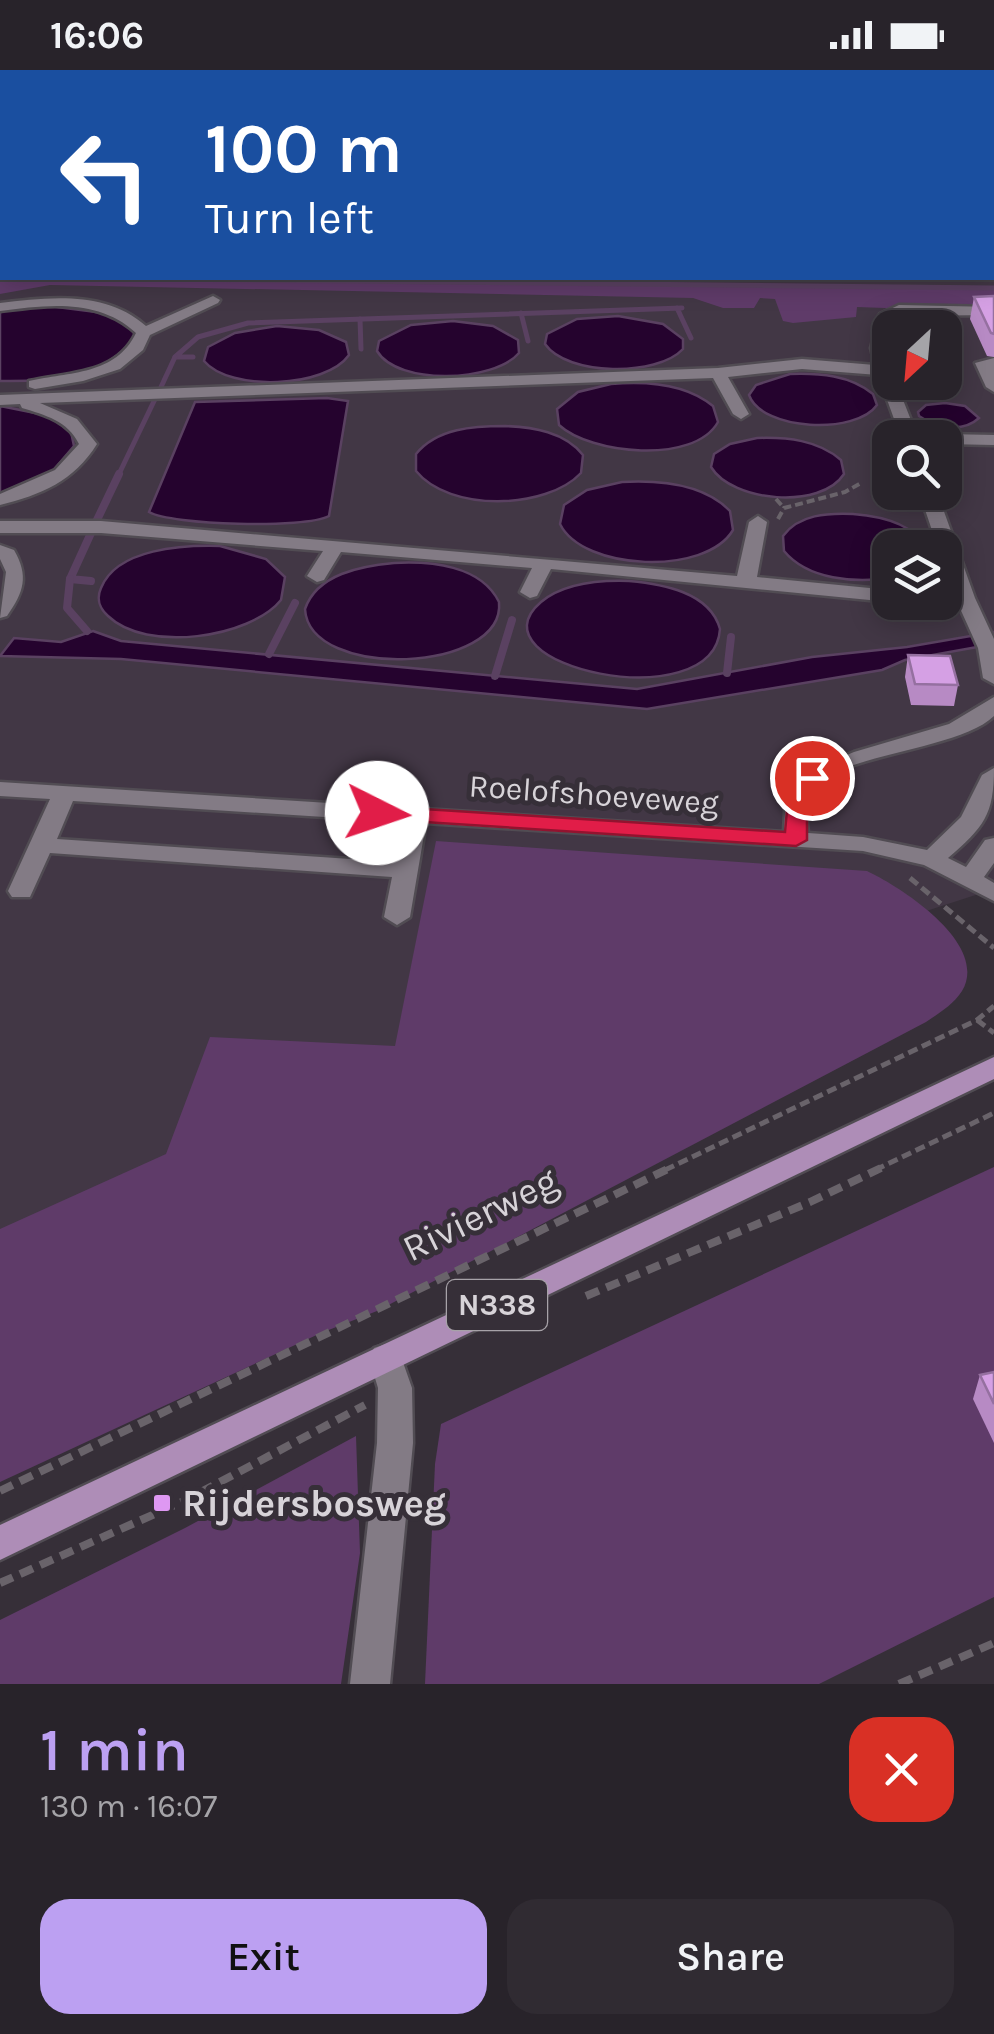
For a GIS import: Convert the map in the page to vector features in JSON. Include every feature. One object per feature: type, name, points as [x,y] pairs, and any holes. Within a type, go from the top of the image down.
[{"type":"main road","name":"N338","points":[[0,1542],[391,1373],[994,1067]]},
{"type":"street","points":[[0,400],[120,364],[133,353],[144,332],[214,300]]},
{"type":"street","points":[[0,307],[68,302],[108,308],[132,317],[144,332]]},
{"type":"street","points":[[905,310],[938,310]]},
{"type":"street","points":[[962,311],[994,312]]},
{"type":"street","points":[[525,360],[532,378]]},
{"type":"street","points":[[994,363],[983,363],[994,387]]},
{"type":"street","points":[[0,384],[28,392],[354,386],[402,390],[532,378],[718,373],[802,364],[872,370]]},
{"type":"street","points":[[354,386],[355,366]]},
{"type":"street","points":[[718,373],[740,414]]},
{"type":"street","points":[[0,400],[64,417],[82,430],[88,444],[78,464],[53,482],[0,500]]},
{"type":"street","points":[[962,439],[994,440]]},
{"type":"street","points":[[0,527],[92,527],[335,547],[367,542],[872,594]]},
{"type":"street","points":[[746,581],[756,528]]},
{"type":"street","points":[[318,576],[335,547]]},
{"type":"street","points":[[0,551],[7,554],[16,572],[11,596],[0,612]]},
{"type":"street","points":[[530,592],[544,563]]},
{"type":"street","points":[[962,608],[984,640],[994,678]]},
{"type":"street","points":[[796,840],[797,797],[800,788],[812,778],[873,752],[978,722],[994,704]]},
{"type":"street","points":[[932,858],[951,844],[992,787]]},
{"type":"street","name":"Roelofshoeveweg","points":[[0,789],[898,848],[932,858],[994,893]]},
{"type":"street","points":[[21,892],[64,793]]},
{"type":"street","points":[[398,917],[416,815]]},
{"type":"street","points":[[971,878],[994,844]]},
{"type":"street","points":[[42,845],[406,870]]},
{"type":"street","points":[[370,1684],[395,1444],[391,1373]]},
{"type":"path","points":[[756,528],[777,521],[784,508],[872,483]]},
{"type":"path","points":[[776,499],[784,508]]},
{"type":"path","points":[[906,876],[991,939],[994,948]]},
{"type":"path","name":"Rivierweg","points":[[0,1492],[978,1020],[994,1006]]},
{"type":"path","points":[[978,1020],[994,1033]]},
{"type":"path","points":[[582,1298],[828,1194],[994,1113]]},
{"type":"path","points":[[0,1583],[127,1531],[233,1479],[391,1373]]},
{"type":"path","points":[[899,1684],[994,1643]]},
{"type":"shaded area","points":[[0,280],[994,280],[994,889],[837,940],[0,1328]]},
{"type":"shaded area","points":[[0,280],[994,289],[994,312],[857,307],[856,317],[793,323],[783,321],[775,299],[760,298],[754,308],[723,308],[693,298],[50,285],[0,294]]},
{"type":"shaded area","points":[[49,306],[112,314],[132,327],[135,337],[108,361],[74,375],[0,381],[0,311]]},
{"type":"shaded area","points":[[618,316],[663,324],[683,339],[683,349],[654,365],[613,369],[572,362],[556,355],[545,344],[547,334],[577,319]]},
{"type":"shaded area","points":[[453,321],[493,326],[518,340],[519,353],[489,370],[446,376],[405,370],[377,351],[379,341],[411,325]]},
{"type":"shaded area","points":[[277,326],[319,330],[346,342],[349,355],[320,374],[278,382],[234,378],[204,361],[208,347],[235,333]]},
{"type":"shaded area","points":[[790,374],[823,375],[864,388],[872,393],[877,405],[866,415],[831,425],[790,422],[757,407],[749,395],[756,385]]},
{"type":"shaded area","points":[[611,384],[651,384],[690,392],[713,406],[718,422],[706,436],[687,445],[641,450],[594,443],[559,425],[557,409],[578,392]]},
{"type":"shaded area","points":[[327,398],[348,401],[329,516],[294,523],[238,524],[183,520],[149,512],[195,402]]},
{"type":"shaded area","points":[[926,405],[965,406],[979,418],[962,426],[962,420],[927,420],[918,412]]},
{"type":"shaded area","points":[[0,406],[50,416],[71,432],[74,446],[50,474],[0,493]]},
{"type":"shaded area","points":[[505,426],[537,430],[567,441],[583,455],[581,473],[545,494],[498,501],[451,494],[416,471],[416,454],[434,439],[469,428]]},
{"type":"shaded area","points":[[757,438],[791,439],[822,448],[841,460],[844,474],[816,493],[777,497],[737,488],[711,467],[714,454],[730,444]]},
{"type":"shaded area","points":[[622,482],[665,483],[707,494],[730,511],[733,530],[719,545],[672,561],[618,559],[573,540],[560,524],[564,505],[587,490]]},
{"type":"shaded area","points":[[824,515],[884,519],[909,530],[872,530],[872,579],[833,577],[806,568],[784,551],[783,536],[790,529],[806,519]]},
{"type":"shaded area","points":[[220,546],[266,559],[285,577],[281,600],[246,624],[197,636],[147,634],[125,627],[101,607],[101,588],[121,564],[171,548]]},
{"type":"shaded area","points":[[394,563],[438,565],[480,580],[499,602],[493,626],[472,643],[442,654],[406,659],[370,657],[338,648],[315,632],[305,609],[319,587],[342,574]]},
{"type":"shaded area","points":[[629,581],[683,592],[706,606],[720,629],[708,657],[679,672],[641,677],[600,674],[563,663],[536,646],[527,625],[541,602],[583,584]]},
{"type":"shaded area","points":[[93,631],[121,641],[637,689],[812,657],[907,647],[994,632],[994,644],[905,660],[882,670],[647,709],[121,659],[0,656],[14,638],[61,642]]},
{"type":"shaded area","points":[[436,841],[867,871],[938,919],[964,955],[967,973],[958,996],[926,1022],[377,1311],[321,1333],[0,1482],[0,1229],[166,1154],[210,1037],[395,1046]]},
{"type":"shaded area","points":[[994,1167],[994,1597],[819,1684],[425,1684],[435,1464],[441,1424]]},
{"type":"shaded area","points":[[356,1436],[360,1553],[341,1684],[0,1684],[0,1620],[185,1528]]},
{"type":"building","points":[[994,296],[994,334],[974,297]]},
{"type":"building","points":[[908,655],[950,656],[958,685],[915,684]]},
{"type":"building","points":[[994,1372],[994,1404],[980,1375]]},
{"type":"waterway","points":[[257,280],[994,288]]},
{"type":"waterway","points":[[521,314],[677,308]]},
{"type":"waterway","points":[[677,308],[691,338]]},
{"type":"waterway","points":[[677,308],[682,308]]},
{"type":"waterway","points":[[360,319],[521,314]]},
{"type":"waterway","points":[[521,314],[528,341]]},
{"type":"waterway","points":[[175,357],[198,337],[248,323],[360,319]]},
{"type":"waterway","points":[[360,319],[361,349]]},
{"type":"waterway","points":[[161,387],[175,357]]},
{"type":"waterway","points":[[175,357],[193,357]]},
{"type":"waterway","points":[[118,476],[156,397]]},
{"type":"waterway","points":[[96,522],[119,474]]},
{"type":"waterway","points":[[70,579],[91,533]]},
{"type":"waterway","points":[[70,579],[91,581]]},
{"type":"waterway","points":[[70,579],[67,608],[87,631]]},
{"type":"waterway","points":[[269,654],[295,603]]},
{"type":"waterway","points":[[495,676],[512,620]]},
{"type":"waterway","points":[[727,673],[731,637]]},
{"type":"place","name":"Rijdersbosweg","points":[[162,1503]]},
{"type":"route","points":[[377,813],[796,840],[797,797],[800,788],[812,778]]}]
